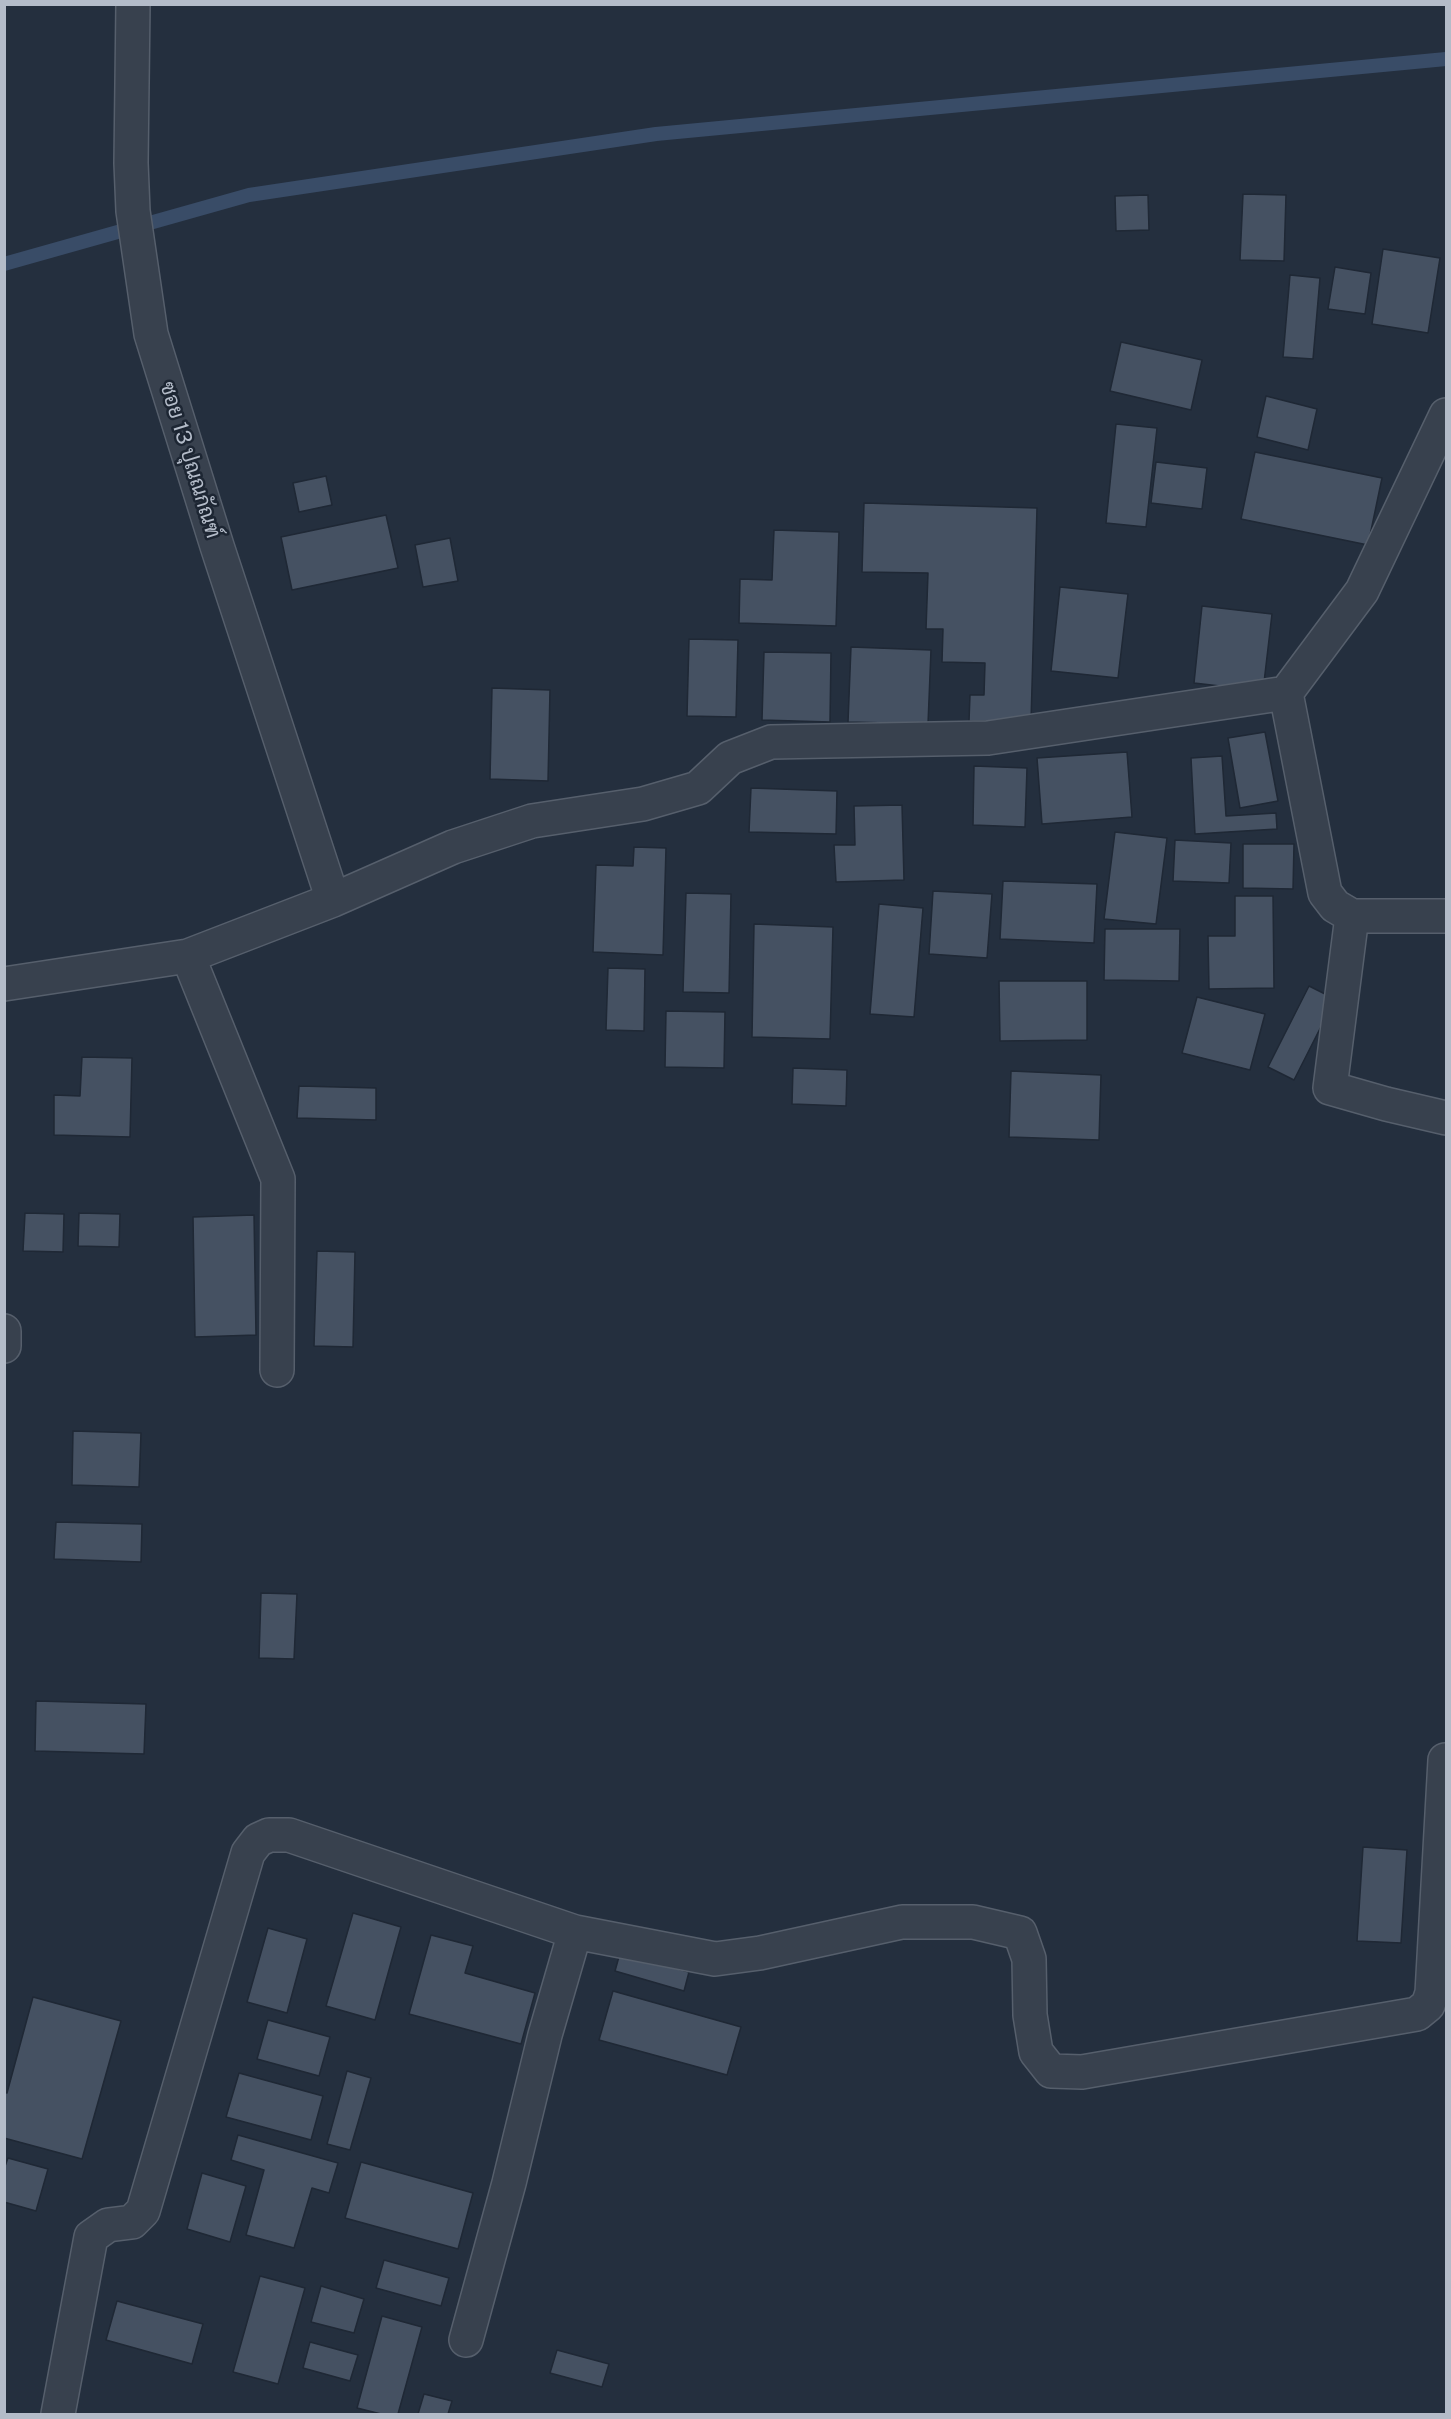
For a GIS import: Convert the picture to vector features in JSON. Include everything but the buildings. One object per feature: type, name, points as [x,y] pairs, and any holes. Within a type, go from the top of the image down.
[{"type":"street","name":"ซอย 13 ปุณณกัณฑ์","points":[[133,4],[130,163],[133,212],[151,334],[217,546],[333,900]]},
{"type":"street","points":[[4,984],[188,956],[333,900],[453,847],[532,821],[643,804],[698,788],[730,758],[771,742],[988,738],[1286,693],[1362,591],[1446,415]]},
{"type":"street","points":[[1286,693],[1325,894],[1335,906],[1352,916],[1446,916]]},
{"type":"street","points":[[1352,916],[1330,1088],[1446,1118]]},
{"type":"street","points":[[188,956],[278,1179],[277,1370]]},
{"type":"street","points":[[4,1330],[4,1346]]},
{"type":"street","points":[[58,2415],[91,2237],[108,2225],[132,2222],[144,2211],[248,1853],[258,1840],[268,1835],[289,1835],[575,1932],[715,1959],[760,1953],[902,1922],[973,1922],[1020,1933],[1029,1959],[1030,2015],[1036,2052],[1051,2071],[1082,2072],[1416,2014],[1428,2005],[1432,1994],[1444,1760]]},
{"type":"street","points":[[465,2340],[509,2183],[545,2035],[575,1932]]},
{"type":"waterway","points":[[4,264],[249,195],[656,134],[1446,59]]}]
